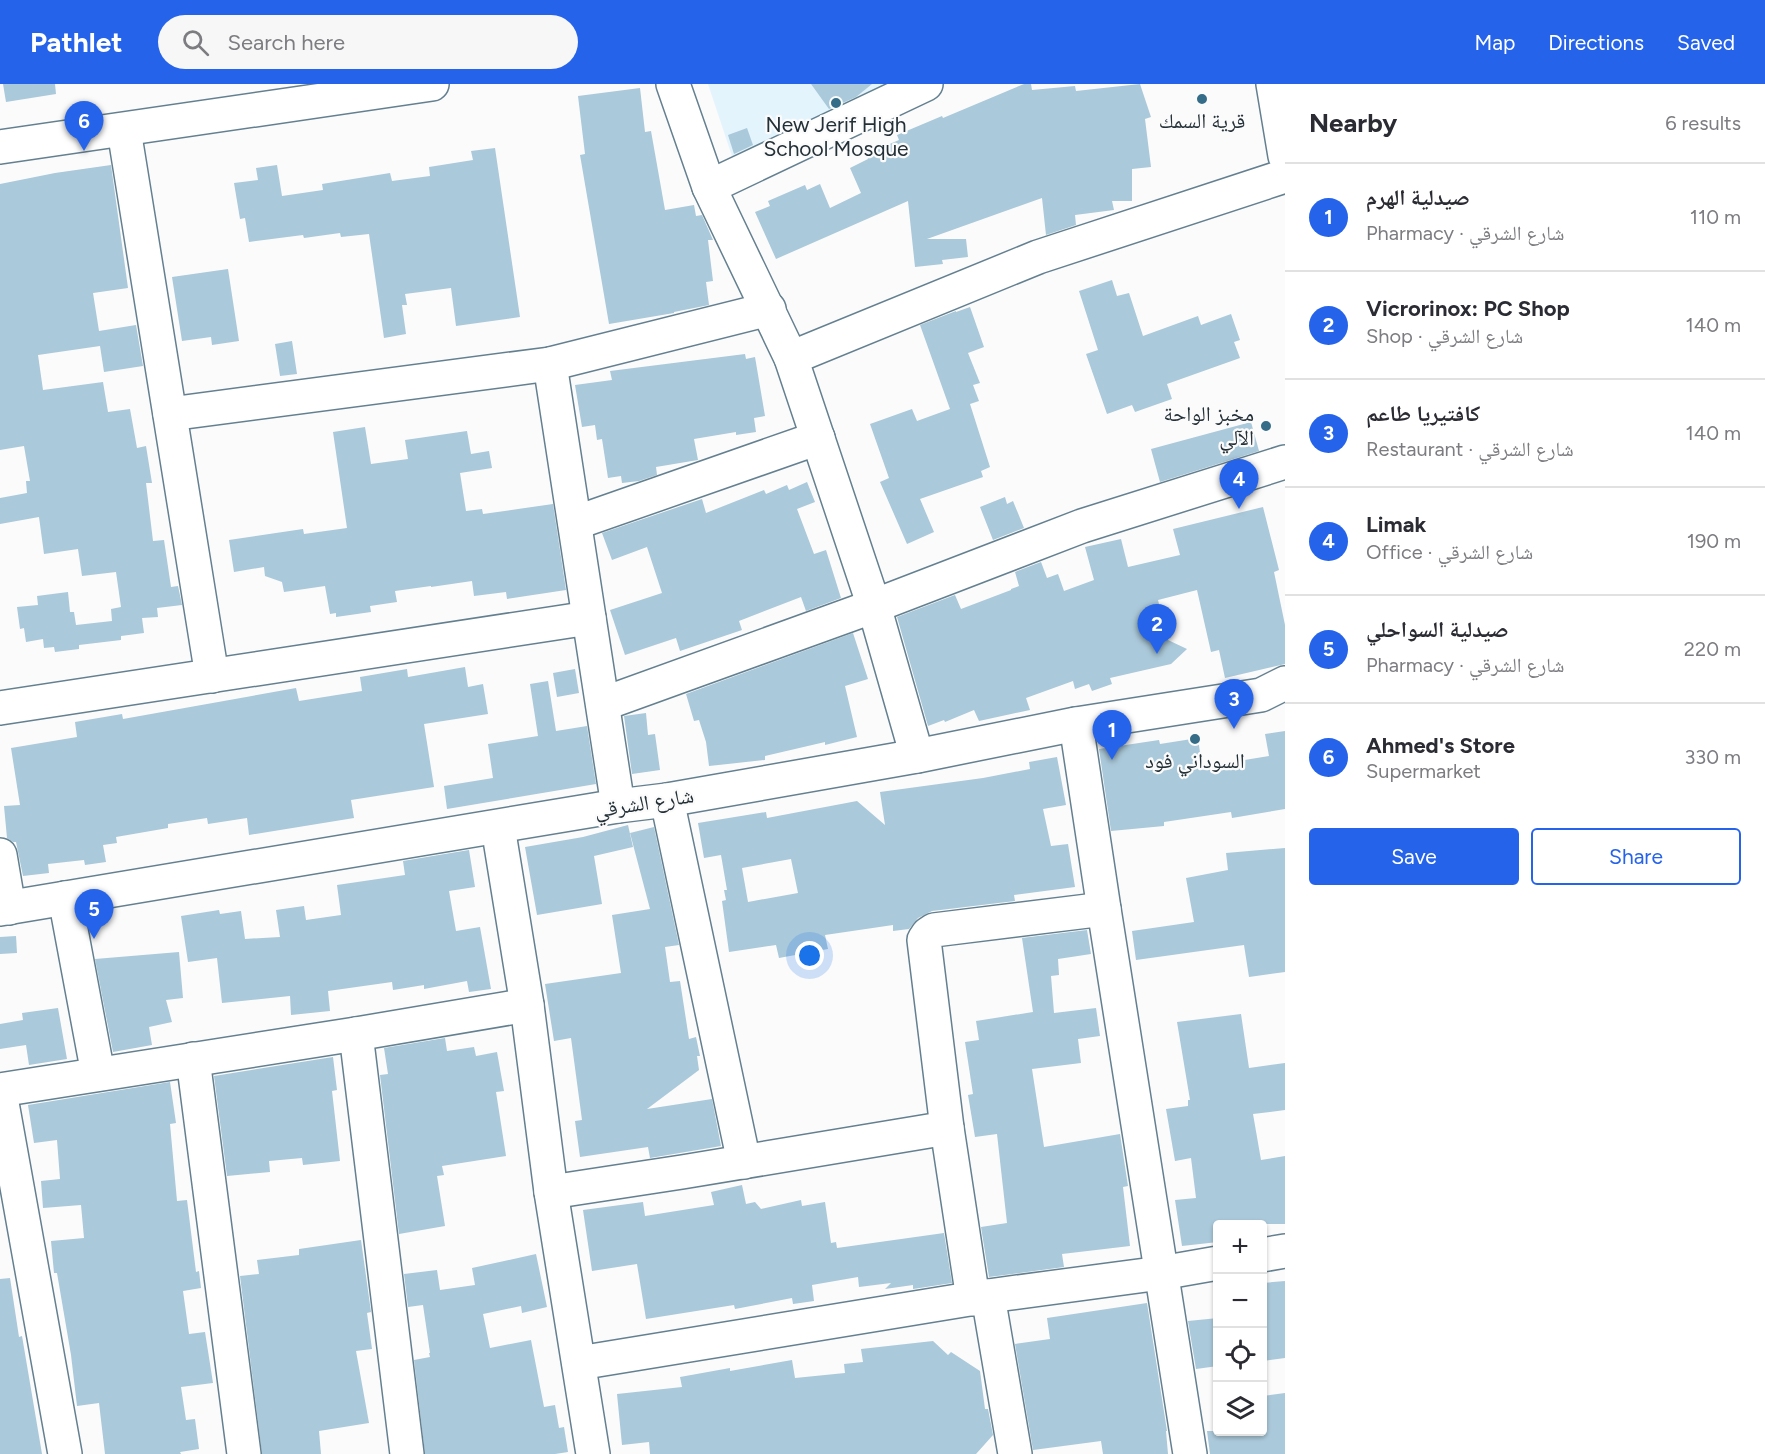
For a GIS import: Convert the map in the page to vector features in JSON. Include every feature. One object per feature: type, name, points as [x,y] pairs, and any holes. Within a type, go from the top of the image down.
[{"type":"street","points":[[0,147],[432,84]]},
{"type":"street","points":[[673,84],[709,187],[791,358],[874,606],[917,756]]},
{"type":"street","points":[[709,187],[926,84]]},
{"type":"street","points":[[1273,84],[1285,156]]},
{"type":"street","points":[[124,130],[212,676]]},
{"type":"street","points":[[791,358],[1038,257],[1285,176]]},
{"type":"street","points":[[170,414],[550,364],[769,309]]},
{"type":"street","points":[[550,364],[618,806]]},
{"type":"street","points":[[575,523],[818,438]]},
{"type":"street","points":[[603,704],[874,606],[1082,526],[1285,462]]},
{"type":"street","points":[[0,708],[589,618]]},
{"type":"street","name":"شارع الشرقي","points":[[4,909],[618,806],[667,800],[917,756],[1076,724],[1277,692]]},
{"type":"street","points":[[1076,724],[1190,1454]]},
{"type":"street","points":[[667,800],[744,1162]]},
{"type":"street","points":[[498,827],[527,1005],[551,1192],[593,1454]]},
{"type":"street","points":[[0,855],[4,909]]},
{"type":"street","points":[[66,898],[98,1074]]},
{"type":"street","points":[[1015,1454],[980,1298],[947,1128],[924,940],[934,930],[1104,909]]},
{"type":"street","points":[[65,1454],[0,1091],[527,1005]]},
{"type":"street","points":[[356,1034],[407,1454]]},
{"type":"street","points":[[193,1059],[244,1454]]},
{"type":"street","points":[[551,1192],[947,1128]]},
{"type":"street","points":[[1267,1254],[1285,1251]]},
{"type":"street","points":[[579,1363],[980,1298],[1213,1264]]},
{"type":"shaded area","points":[[708,84],[918,84],[737,171]]},
{"type":"building","points":[[3,84],[55,84],[56,94],[6,102]]},
{"type":"building","name":"New Jerif High School Mosque","points":[[811,84],[872,84],[856,97],[829,109]]},
{"type":"building","points":[[1024,84],[1031,84],[1032,90],[1075,86],[1076,91],[1140,84],[1151,117],[1145,119],[1151,167],[1132,169],[1132,201],[1112,201],[1114,210],[1075,215],[1076,225],[1046,235],[1042,198],[927,239],[966,239],[968,257],[942,260],[943,264],[915,267],[908,201],[776,259],[755,212],[770,206],[768,201],[805,185],[807,190],[820,184],[830,208],[861,193],[850,168],[868,159],[866,154],[899,140],[897,135]]},
{"type":"building","points":[[640,88],[645,132],[651,131],[665,210],[694,205],[696,216],[702,215],[713,240],[708,240],[713,281],[706,282],[709,305],[609,324],[580,155],[585,154],[578,96]]},
{"type":"building","points":[[747,128],[753,145],[734,154],[728,135]]},
{"type":"building","points":[[495,148],[520,317],[456,326],[451,288],[405,294],[407,305],[402,305],[406,334],[384,338],[369,234],[341,237],[340,233],[304,238],[303,235],[249,242],[245,218],[240,219],[234,183],[258,180],[256,168],[277,165],[282,196],[323,190],[322,184],[390,173],[392,181],[430,176],[429,167],[473,160],[471,151]]},
{"type":"building","points":[[111,165],[128,288],[93,293],[99,331],[136,325],[143,366],[104,372],[100,346],[38,355],[43,390],[103,382],[108,412],[130,409],[137,448],[146,446],[152,483],[146,483],[153,541],[164,540],[171,587],[178,586],[182,605],[157,608],[158,617],[142,618],[144,633],[121,636],[121,640],[79,645],[79,649],[55,652],[54,647],[44,648],[43,639],[26,642],[24,628],[20,629],[17,607],[38,605],[37,596],[68,592],[70,612],[74,612],[76,625],[112,621],[111,609],[121,607],[116,572],[82,576],[78,549],[44,554],[39,517],[0,524],[0,498],[27,493],[26,481],[30,481],[24,446],[0,450],[0,184]]},
{"type":"building","points":[[228,269],[239,341],[212,345],[211,337],[182,341],[172,277]]},
{"type":"building","points":[[1112,280],[1117,296],[1129,293],[1143,336],[1198,316],[1201,325],[1231,314],[1240,340],[1234,342],[1240,358],[1167,384],[1172,399],[1135,412],[1132,405],[1107,414],[1086,354],[1098,350],[1079,291]]},
{"type":"building","points":[[970,307],[984,347],[968,353],[980,383],[973,385],[979,401],[970,404],[990,467],[981,471],[983,477],[920,499],[934,532],[907,544],[880,482],[889,478],[870,424],[912,409],[917,421],[950,409],[920,325]]},
{"type":"building","points":[[292,341],[297,374],[280,376],[275,344]]},
{"type":"building","points":[[745,354],[746,359],[755,357],[765,416],[754,418],[756,432],[736,435],[736,432],[694,439],[698,460],[656,467],[657,475],[639,481],[622,483],[621,476],[608,478],[602,439],[597,440],[595,425],[582,427],[575,385],[612,380],[610,371]]},
{"type":"building","points":[[1251,422],[1259,451],[1160,482],[1151,449]]},
{"type":"building","points":[[365,427],[371,464],[408,459],[405,440],[467,431],[471,454],[489,451],[492,468],[460,473],[466,511],[482,509],[483,514],[553,504],[566,590],[507,599],[506,592],[474,596],[472,581],[395,591],[397,602],[370,606],[371,612],[336,617],[336,613],[330,614],[325,586],[284,592],[282,582],[265,576],[264,567],[234,572],[229,540],[303,529],[304,534],[347,528],[333,432]]},
{"type":"building","points":[[807,482],[815,502],[797,509],[814,554],[826,550],[841,598],[806,611],[801,597],[739,621],[742,630],[680,651],[676,638],[625,655],[610,610],[662,593],[647,547],[612,560],[602,533],[702,499],[706,513],[764,490],[766,494],[787,485],[789,490]]},
{"type":"building","points":[[1005,497],[1007,504],[1013,501],[1024,528],[993,540],[980,507]]},
{"type":"building","points":[[1263,507],[1279,570],[1274,572],[1285,625],[1285,664],[1225,678],[1219,650],[1211,652],[1197,590],[1158,600],[1168,640],[1187,649],[1171,664],[1110,678],[1112,684],[1092,691],[1089,684],[1075,689],[1073,681],[1026,698],[1030,710],[979,721],[974,710],[945,722],[944,720],[928,726],[897,617],[955,595],[961,609],[1011,590],[1019,586],[1015,572],[1041,562],[1047,578],[1058,574],[1064,591],[1094,580],[1085,547],[1121,539],[1128,567],[1180,555],[1173,529]]},
{"type":"building","points":[[853,633],[868,679],[845,686],[857,737],[765,756],[765,760],[709,766],[706,742],[699,720],[694,721],[686,694]]},
{"type":"building","points":[[465,667],[468,687],[483,684],[488,714],[424,724],[434,787],[351,800],[354,818],[249,835],[247,818],[208,824],[207,818],[168,824],[168,828],[116,837],[117,843],[103,845],[106,862],[85,865],[84,860],[48,864],[49,873],[23,876],[16,842],[7,838],[4,806],[20,805],[11,748],[77,737],[75,722],[122,714],[123,719],[296,688],[299,701],[362,691],[360,677],[407,669],[408,677]]},
{"type":"building","points":[[575,669],[579,693],[557,697],[553,673]]},
{"type":"building","points":[[548,681],[556,731],[587,726],[596,784],[447,809],[444,786],[493,778],[488,744],[538,736],[530,684]]},
{"type":"building","points":[[646,713],[648,735],[655,734],[660,770],[632,774],[624,716]]},
{"type":"building","points":[[1285,731],[1285,809],[1232,818],[1231,812],[1164,822],[1164,826],[1111,831],[1099,749],[1159,740],[1160,744],[1198,738],[1202,767],[1269,756],[1265,734]]},
{"type":"building","points":[[1057,757],[1066,805],[1043,809],[1051,846],[1068,844],[1075,887],[1014,895],[1015,901],[932,911],[918,918],[909,929],[893,931],[893,925],[825,935],[828,949],[779,958],[776,945],[729,952],[722,901],[726,900],[724,890],[727,890],[721,855],[704,858],[698,823],[766,812],[767,818],[857,801],[885,825],[880,792],[1030,769],[1029,762]],"holes":[[[791,859],[798,893],[748,902],[742,868]]]},
{"type":"building","points":[[628,825],[633,847],[594,856],[602,904],[537,915],[525,847],[583,837]]},
{"type":"building","points":[[654,827],[679,945],[665,947],[670,982],[680,981],[689,1039],[696,1037],[700,1056],[697,1056],[699,1070],[647,1109],[712,1099],[721,1146],[650,1158],[648,1147],[580,1157],[575,1121],[582,1120],[571,1038],[554,1041],[545,984],[621,973],[612,915],[650,909],[630,833]]},
{"type":"building","points":[[1285,848],[1285,972],[1249,977],[1244,945],[1136,960],[1132,931],[1194,922],[1186,878],[1228,870],[1226,853]]},
{"type":"building","points":[[469,850],[475,887],[449,891],[456,931],[480,927],[491,989],[469,992],[467,981],[424,989],[424,985],[393,990],[392,982],[328,991],[330,1011],[291,1015],[290,996],[222,1003],[217,958],[188,962],[181,916],[219,910],[220,914],[241,911],[245,939],[280,937],[276,910],[304,906],[306,920],[341,915],[337,885],[405,875],[403,861]]},
{"type":"building","points":[[1087,930],[1091,954],[1058,959],[1059,975],[1051,976],[1054,1013],[1096,1008],[1100,1036],[1078,1039],[1081,1063],[1032,1069],[1044,1147],[1120,1134],[1128,1186],[1123,1187],[1130,1246],[1062,1254],[1064,1267],[989,1277],[981,1227],[1007,1223],[997,1134],[975,1137],[968,1095],[973,1094],[965,1042],[979,1040],[976,1021],[1033,1012],[1022,938]]},
{"type":"building","points":[[16,936],[17,953],[0,954],[0,937]]},
{"type":"building","points":[[179,952],[183,998],[166,1000],[172,1022],[149,1027],[152,1045],[113,1052],[95,959]]},
{"type":"building","points":[[58,1008],[67,1059],[29,1065],[26,1045],[0,1049],[0,1024],[23,1020],[22,1013]]},
{"type":"building","points":[[1241,1014],[1249,1068],[1285,1063],[1285,1110],[1253,1114],[1261,1160],[1285,1156],[1285,1224],[1267,1224],[1267,1220],[1213,1220],[1213,1243],[1182,1246],[1175,1200],[1196,1198],[1191,1158],[1175,1161],[1166,1109],[1188,1106],[1188,1100],[1190,1100],[1177,1022]]},
{"type":"building","points":[[445,1038],[447,1051],[474,1047],[476,1056],[497,1052],[504,1091],[496,1092],[506,1156],[442,1166],[444,1175],[437,1176],[445,1226],[399,1234],[380,1075],[388,1074],[384,1048]]},
{"type":"building","points":[[333,1057],[337,1090],[332,1091],[340,1161],[303,1165],[302,1158],[269,1161],[270,1172],[227,1176],[214,1076]]},
{"type":"building","points":[[170,1082],[176,1123],[170,1124],[177,1201],[187,1200],[196,1272],[199,1271],[201,1288],[183,1291],[189,1334],[205,1332],[213,1383],[181,1387],[186,1420],[195,1419],[199,1449],[180,1452],[181,1454],[105,1454],[99,1403],[77,1406],[57,1273],[54,1273],[51,1241],[84,1238],[81,1205],[43,1208],[41,1181],[60,1179],[57,1140],[34,1143],[28,1105]]},
{"type":"building","points":[[742,1185],[746,1204],[755,1202],[761,1209],[801,1200],[802,1206],[825,1202],[831,1243],[836,1242],[837,1248],[944,1233],[952,1283],[913,1289],[913,1285],[885,1289],[891,1283],[859,1287],[858,1277],[812,1285],[814,1301],[793,1304],[792,1298],[735,1309],[734,1305],[646,1319],[637,1264],[592,1271],[583,1210],[643,1202],[645,1216],[714,1205],[711,1192]]},
{"type":"building","points":[[361,1240],[371,1312],[367,1313],[372,1349],[356,1351],[369,1423],[319,1431],[321,1454],[262,1454],[240,1276],[259,1274],[257,1260],[299,1255],[299,1249]]},
{"type":"building","points":[[536,1254],[547,1307],[522,1313],[521,1306],[483,1314],[490,1348],[531,1340],[544,1407],[555,1405],[559,1428],[564,1427],[568,1452],[555,1454],[425,1454],[414,1360],[430,1357],[430,1353],[423,1305],[408,1307],[404,1274],[437,1270],[440,1290],[475,1285],[472,1268]]},
{"type":"building","points":[[10,1278],[42,1454],[0,1454],[0,1279]]},
{"type":"building","points":[[1285,1281],[1285,1358],[1267,1360],[1267,1328],[1267,1283]]},
{"type":"building","points":[[1147,1303],[1167,1431],[1168,1454],[1103,1454],[1101,1441],[1033,1450],[1015,1344],[1050,1339],[1047,1318]]},
{"type":"building","points":[[1213,1318],[1213,1367],[1196,1369],[1188,1321]]},
{"type":"building","points":[[933,1341],[948,1355],[951,1352],[980,1371],[985,1409],[988,1409],[993,1435],[976,1454],[650,1454],[649,1442],[622,1445],[617,1394],[682,1387],[680,1377],[792,1360],[795,1378],[845,1373],[844,1364],[863,1362],[861,1349]]},
{"type":"building","points":[[1285,1393],[1285,1454],[1210,1454],[1207,1431],[1213,1431],[1213,1436],[1267,1436],[1267,1395]]},
{"type":"place","name":"قرية السمك","points":[[1202,99]]},
{"type":"place","name":"New Jerif High School Mosque","points":[[836,103]]},
{"type":"place","name":"Ahmed's Store","points":[[84,151]]},
{"type":"place","name":"مخبز الواحة الآلي","points":[[1266,426]]},
{"type":"place","name":"Limak","points":[[1239,509]]},
{"type":"place","name":"Vicrorinox: PC Shop","points":[[1157,654]]},
{"type":"place","name":"كافتيريا طاعم","points":[[1234,729]]},
{"type":"place","name":"السوداني فود","points":[[1195,739]]},
{"type":"place","name":"صيدلية الهرم","points":[[1112,760]]},
{"type":"place","name":"صيدلية السواحلي","points":[[94,939]]}]
